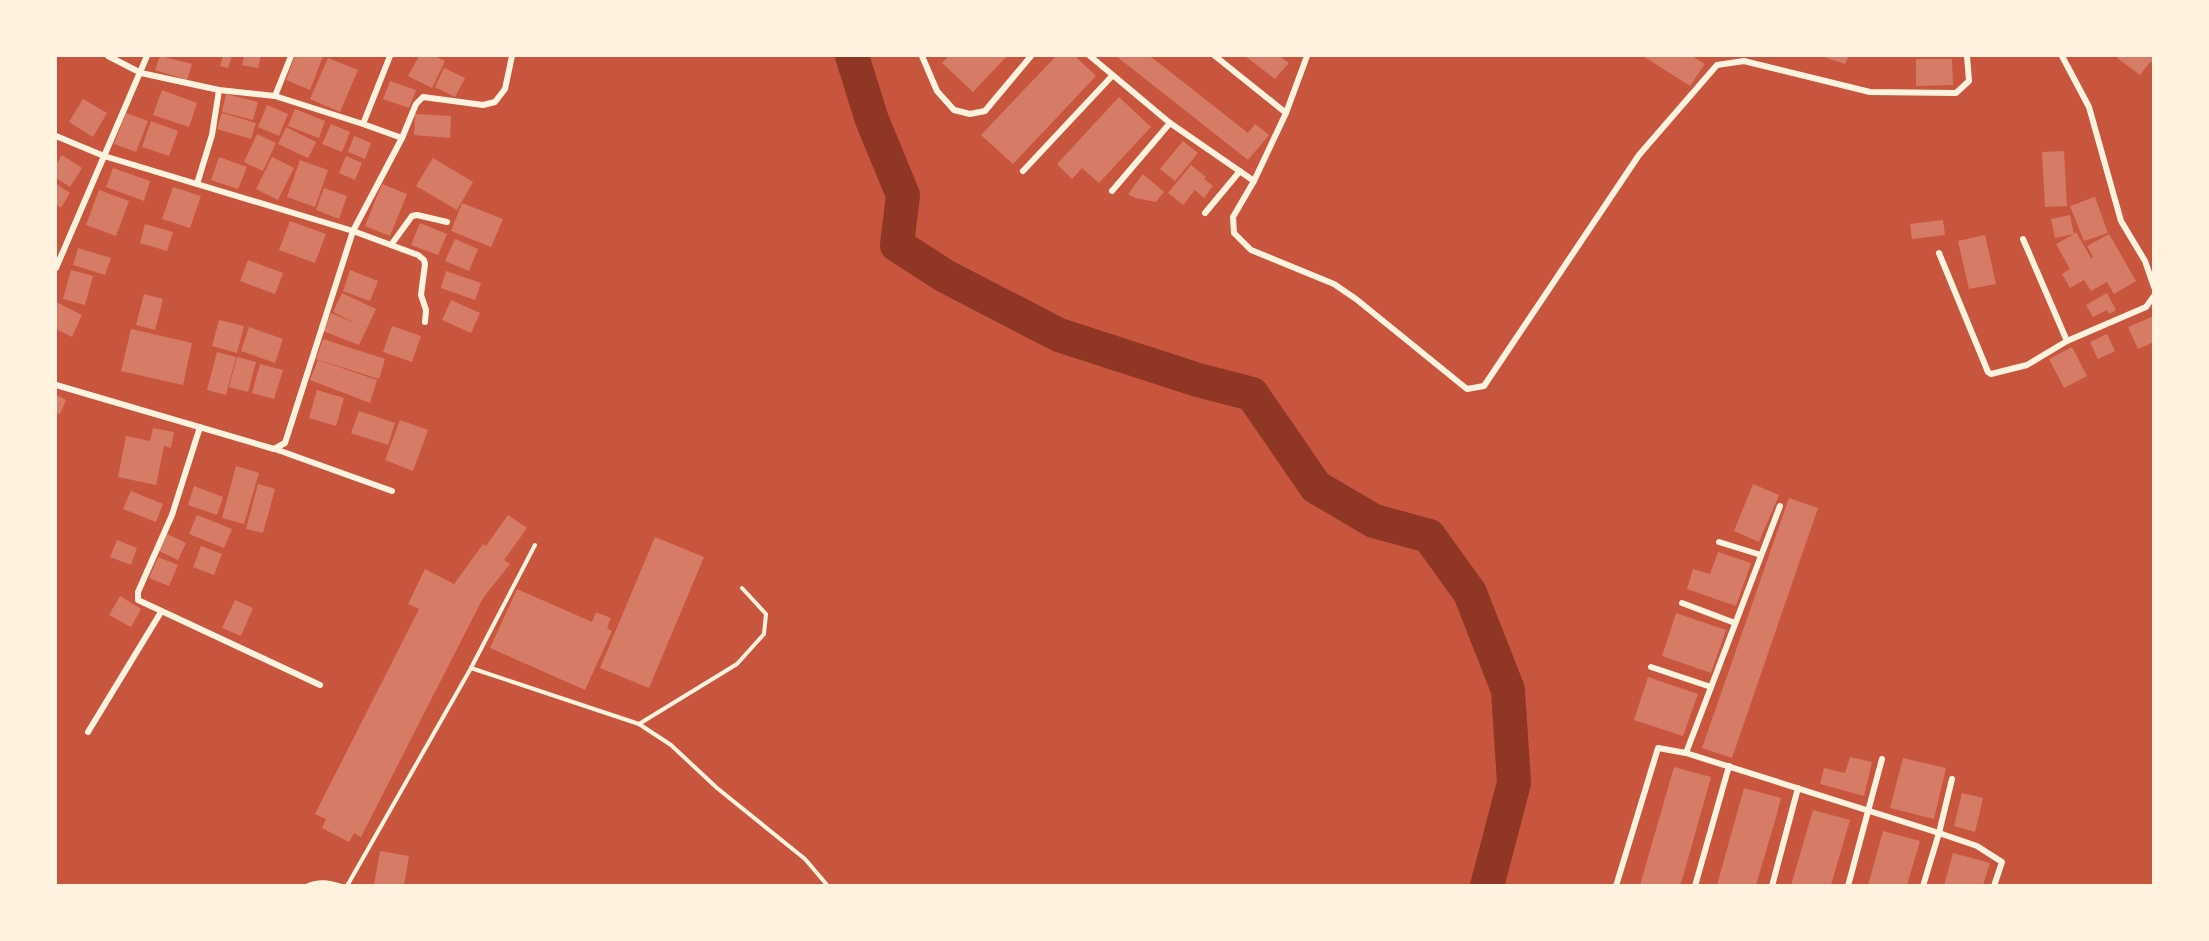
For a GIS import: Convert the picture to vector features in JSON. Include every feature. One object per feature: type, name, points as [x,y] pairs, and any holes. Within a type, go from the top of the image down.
[{"type":"street","points":[[108,56],[141,74],[219,90],[275,96],[402,138]]},
{"type":"street","points":[[56,268],[147,56]]},
{"type":"street","points":[[275,96],[291,56]]},
{"type":"street","points":[[363,124],[390,56]]},
{"type":"street","points":[[274,449],[282,447],[288,437],[353,231],[402,138],[419,99],[483,105],[495,102],[505,89],[512,56]]},
{"type":"street","points":[[923,56],[937,91],[954,110],[970,114],[985,111],[1031,56]]},
{"type":"street","points":[[1090,56],[1170,123],[1254,181]]},
{"type":"street","points":[[1215,56],[1286,113]]},
{"type":"street","points":[[1307,56],[1286,113],[1254,181],[1233,217],[1234,232],[1251,250],[1334,284],[1356,299],[1467,389],[1484,386],[1496,371],[1639,155],[1717,65],[1744,61],[1870,92],[1956,93],[1969,81],[1967,56]]},
{"type":"street","points":[[2062,56],[2089,107],[2121,221],[2145,261],[2154,287]]},
{"type":"street","points":[[1023,171],[1112,76]]},
{"type":"street","points":[[197,184],[212,135],[219,90]]},
{"type":"street","points":[[1112,191],[1170,123]]},
{"type":"street","points":[[56,136],[104,156],[353,231],[418,255],[424,260],[421,295],[426,310],[425,322]]},
{"type":"street","points":[[1204,213],[1240,171]]},
{"type":"street","points":[[391,245],[412,216],[417,215],[447,222]]},
{"type":"street","points":[[2023,239],[2067,341]]},
{"type":"street","points":[[1940,253],[1988,372],[1996,374],[2026,365],[2067,341],[2146,307],[2154,296]]},
{"type":"street","points":[[56,385],[274,449],[392,491]]},
{"type":"street","points":[[200,427],[172,515],[138,592],[138,600],[320,685]]},
{"type":"street","points":[[1686,753],[1780,506]]},
{"type":"street","points":[[1719,542],[1761,555]]},
{"type":"street","points":[[1682,603],[1735,623]]},
{"type":"street","points":[[88,732],[160,612]]},
{"type":"street","points":[[1651,667],[1711,687]]},
{"type":"street","points":[[1616,885],[1658,748],[1686,753],[1729,766],[1977,846],[2002,861],[1994,885]]},
{"type":"street","points":[[1848,885],[1882,759]]},
{"type":"street","points":[[1695,885],[1729,766]]},
{"type":"street","points":[[1923,885],[1952,779]]},
{"type":"street","points":[[1772,885],[1798,788]]},
{"type":"lane","points":[[347,885],[471,668],[535,545]]},
{"type":"lane","points":[[639,724],[737,664],[764,634],[766,614],[742,588]]},
{"type":"lane","points":[[471,668],[639,724],[672,745],[717,788],[805,859],[828,885]]},
{"type":"lane","points":[[306,885],[316,881],[342,885]]},
{"type":"building","points":[[160,56],[192,64],[187,80],[155,70]]},
{"type":"building","points":[[223,56],[232,56],[228,68],[220,66]]},
{"type":"building","points":[[244,56],[261,56],[258,68],[242,65]]},
{"type":"building","points":[[295,56],[323,56],[310,90],[286,80]]},
{"type":"building","points":[[419,56],[434,56],[445,61],[432,88],[408,76]]},
{"type":"building","points":[[949,56],[1007,56],[973,92],[942,63]]},
{"type":"building","points":[[1056,56],[1075,56],[1096,76],[1013,164],[981,135]]},
{"type":"building","points":[[1116,56],[1150,56],[1248,133],[1255,124],[1269,135],[1248,160]]},
{"type":"building","points":[[1245,56],[1279,56],[1289,63],[1275,79]]},
{"type":"building","points":[[1643,56],[1692,56],[1705,64],[1690,86]]},
{"type":"building","points":[[1821,56],[1849,56],[1845,64]]},
{"type":"building","points":[[2119,56],[2154,56],[2154,64],[2150,62],[2140,75],[2117,58]]},
{"type":"building","points":[[328,58],[358,70],[340,112],[310,99]]},
{"type":"building","points":[[1916,59],[1952,59],[1953,85],[1916,86]]},
{"type":"building","points":[[444,68],[465,78],[455,97],[435,87]]},
{"type":"building","points":[[390,81],[416,90],[409,108],[383,99]]},
{"type":"building","points":[[162,90],[197,103],[189,127],[153,115]]},
{"type":"building","points":[[226,94],[258,102],[253,120],[222,112]]},
{"type":"building","points":[[1119,97],[1151,127],[1099,183],[1082,168],[1072,179],[1057,164]]},
{"type":"building","points":[[83,99],[107,113],[93,137],[69,122]]},
{"type":"building","points":[[267,105],[288,114],[279,136],[258,127]]},
{"type":"building","points":[[295,109],[325,121],[319,138],[288,126]]},
{"type":"building","points":[[126,113],[148,121],[136,152],[114,144]]},
{"type":"building","points":[[222,113],[256,123],[251,139],[217,129]]},
{"type":"building","points":[[415,114],[451,116],[450,138],[414,135]]},
{"type":"building","points":[[151,121],[178,131],[169,156],[142,147]]},
{"type":"building","points":[[331,124],[350,132],[342,152],[322,144]]},
{"type":"building","points":[[286,127],[316,142],[308,158],[278,144]]},
{"type":"building","points":[[257,134],[276,143],[263,171],[244,162]]},
{"type":"building","points":[[354,136],[371,143],[365,159],[348,152]]},
{"type":"building","points":[[1183,141],[1198,153],[1175,181],[1160,169]]},
{"type":"building","points":[[2064,151],[2067,206],[2045,207],[2042,152]]},
{"type":"building","points":[[62,155],[82,168],[70,187],[56,178],[56,165]]},
{"type":"building","points":[[346,156],[362,163],[355,180],[339,173]]},
{"type":"building","points":[[219,157],[247,167],[238,189],[211,180]]},
{"type":"building","points":[[272,157],[294,168],[278,200],[256,189]]},
{"type":"building","points":[[433,158],[473,182],[457,210],[416,186]]},
{"type":"building","points":[[300,160],[328,170],[315,207],[287,197]]},
{"type":"building","points":[[1191,165],[1213,186],[1204,198],[1195,190],[1183,205],[1168,193]]},
{"type":"building","points":[[113,168],[150,181],[144,201],[106,187]]},
{"type":"building","points":[[1143,174],[1164,192],[1156,202],[1135,198],[1128,194]]},
{"type":"building","points":[[56,184],[70,193],[61,208],[56,204]]},
{"type":"building","points":[[382,184],[407,194],[390,236],[365,226]]},
{"type":"building","points":[[173,187],[201,196],[190,228],[162,219]]},
{"type":"building","points":[[324,188],[347,196],[339,219],[316,210]]},
{"type":"building","points":[[99,190],[129,201],[116,236],[86,225]]},
{"type":"building","points":[[2095,197],[2108,233],[2084,241],[2070,206]]},
{"type":"building","points":[[462,203],[503,219],[491,247],[451,231]]},
{"type":"building","points":[[2070,215],[2074,234],[2055,238],[2051,219]]},
{"type":"building","points":[[1943,220],[1945,235],[1912,239],[1910,224]]},
{"type":"building","points":[[290,221],[326,234],[315,263],[279,250]]},
{"type":"building","points":[[420,223],[447,234],[438,255],[411,245]]},
{"type":"building","points":[[145,224],[173,232],[167,251],[140,243]]},
{"type":"building","points":[[2076,232],[2091,258],[2093,257],[2087,246],[2109,234],[2136,281],[2114,294],[2107,282],[2091,291],[2084,280],[2070,288],[2062,274],[2070,269],[2056,244]]},
{"type":"building","points":[[1985,235],[1996,284],[1969,289],[1958,241]]},
{"type":"building","points":[[455,239],[478,249],[469,271],[445,261]]},
{"type":"building","points":[[78,248],[111,258],[105,275],[73,265]]},
{"type":"building","points":[[248,260],[283,273],[275,294],[240,281]]},
{"type":"building","points":[[71,270],[93,276],[85,305],[63,299]]},
{"type":"building","points":[[350,270],[378,281],[370,301],[343,291]]},
{"type":"building","points":[[446,271],[481,283],[475,300],[441,288]]},
{"type":"building","points":[[342,293],[376,309],[359,345],[323,331],[331,313],[359,325],[333,312]]},
{"type":"building","points":[[2107,293],[2116,310],[2109,314],[2107,310],[2093,317],[2086,305]]},
{"type":"building","points":[[144,294],[163,299],[155,330],[136,325]]},
{"type":"building","points":[[451,300],[480,313],[471,333],[442,320]]},
{"type":"building","points":[[56,302],[82,315],[72,337],[56,329]]},
{"type":"building","points":[[2154,316],[2154,342],[2138,349],[2128,327]]},
{"type":"building","points":[[219,320],[244,326],[237,353],[212,346]]},
{"type":"building","points":[[392,326],[421,336],[412,362],[383,352]]},
{"type":"building","points":[[249,327],[283,339],[275,363],[241,351]]},
{"type":"building","points":[[131,329],[192,343],[183,385],[121,371]]},
{"type":"building","points":[[2107,334],[2115,351],[2098,359],[2090,342]]},
{"type":"building","points":[[323,339],[385,359],[379,379],[316,359]]},
{"type":"building","points":[[2072,347],[2087,376],[2064,388],[2049,359]]},
{"type":"building","points":[[217,352],[236,357],[226,395],[207,390]]},
{"type":"building","points":[[237,357],[256,362],[248,392],[229,387]]},
{"type":"building","points":[[318,360],[377,380],[370,403],[310,380]]},
{"type":"building","points":[[260,364],[283,370],[274,399],[252,393]]},
{"type":"building","points":[[317,390],[344,398],[336,426],[309,418]]},
{"type":"building","points":[[56,395],[66,400],[60,414],[56,413]]},
{"type":"building","points":[[359,411],[395,423],[388,445],[351,433]]},
{"type":"building","points":[[400,420],[428,430],[413,471],[385,460]]},
{"type":"building","points":[[153,428],[174,432],[171,448],[164,446],[156,485],[118,477],[126,436],[150,441]]},
{"type":"building","points":[[236,466],[259,473],[244,524],[222,518]]},
{"type":"building","points":[[258,484],[275,489],[263,533],[246,529]]},
{"type":"building","points":[[1753,484],[1779,495],[1759,542],[1734,531]]},
{"type":"building","points":[[194,486],[223,497],[217,515],[188,505]]},
{"type":"building","points":[[131,491],[163,504],[156,522],[123,509]]},
{"type":"building","points":[[1789,498],[1818,508],[1732,758],[1702,748]]},
{"type":"building","points":[[197,515],[232,529],[224,548],[189,534]]},
{"type":"building","points":[[508,515],[527,528],[504,560],[510,564],[483,598],[361,837],[354,833],[349,842],[322,828],[326,819],[315,814],[419,609],[408,604],[425,569],[454,584],[483,544],[486,546]]},
{"type":"building","points":[[167,534],[186,543],[178,560],[159,551]]},
{"type":"building","points":[[655,537],[704,557],[649,688],[600,668]]},
{"type":"building","points":[[117,540],[137,548],[131,565],[110,557]]},
{"type":"building","points":[[201,546],[222,554],[214,575],[193,567]]},
{"type":"building","points":[[1718,552],[1751,563],[1736,606],[1687,589],[1693,569],[1710,574]]},
{"type":"building","points":[[158,557],[178,565],[169,586],[149,578]]},
{"type":"building","points":[[517,589],[592,622],[596,612],[611,618],[607,628],[612,631],[585,690],[490,648]]},
{"type":"building","points":[[120,596],[141,609],[131,627],[109,615]]},
{"type":"building","points":[[235,600],[253,608],[241,636],[222,628]]},
{"type":"building","points":[[1676,613],[1726,630],[1711,673],[1662,656]]},
{"type":"building","points":[[1648,677],[1698,694],[1683,736],[1634,720]]},
{"type":"building","points":[[1850,757],[1872,762],[1864,796],[1820,784],[1824,768],[1845,773]]},
{"type":"building","points":[[1903,758],[1946,768],[1934,819],[1890,808]]},
{"type":"building","points":[[1674,767],[1711,777],[1684,873],[1680,885],[1640,885]]},
{"type":"building","points":[[1744,788],[1781,798],[1777,814],[1756,885],[1717,885]]},
{"type":"building","points":[[1962,793],[1983,798],[1975,832],[1954,826]]},
{"type":"building","points":[[1813,810],[1850,820],[1836,868],[1831,885],[1791,885]]},
{"type":"building","points":[[1883,831],[1920,841],[1907,885],[1868,885]]},
{"type":"building","points":[[380,851],[409,856],[404,885],[374,885]]},
{"type":"building","points":[[1953,853],[1990,863],[1983,885],[1944,885]]},
{"type":"waterway","points":[[852,56],[872,120],[903,195],[897,245],[945,276],[1059,335],[1198,380],[1252,394],[1316,487],[1374,521],[1429,536],[1470,593],[1508,690],[1514,783],[1487,886]]}]
